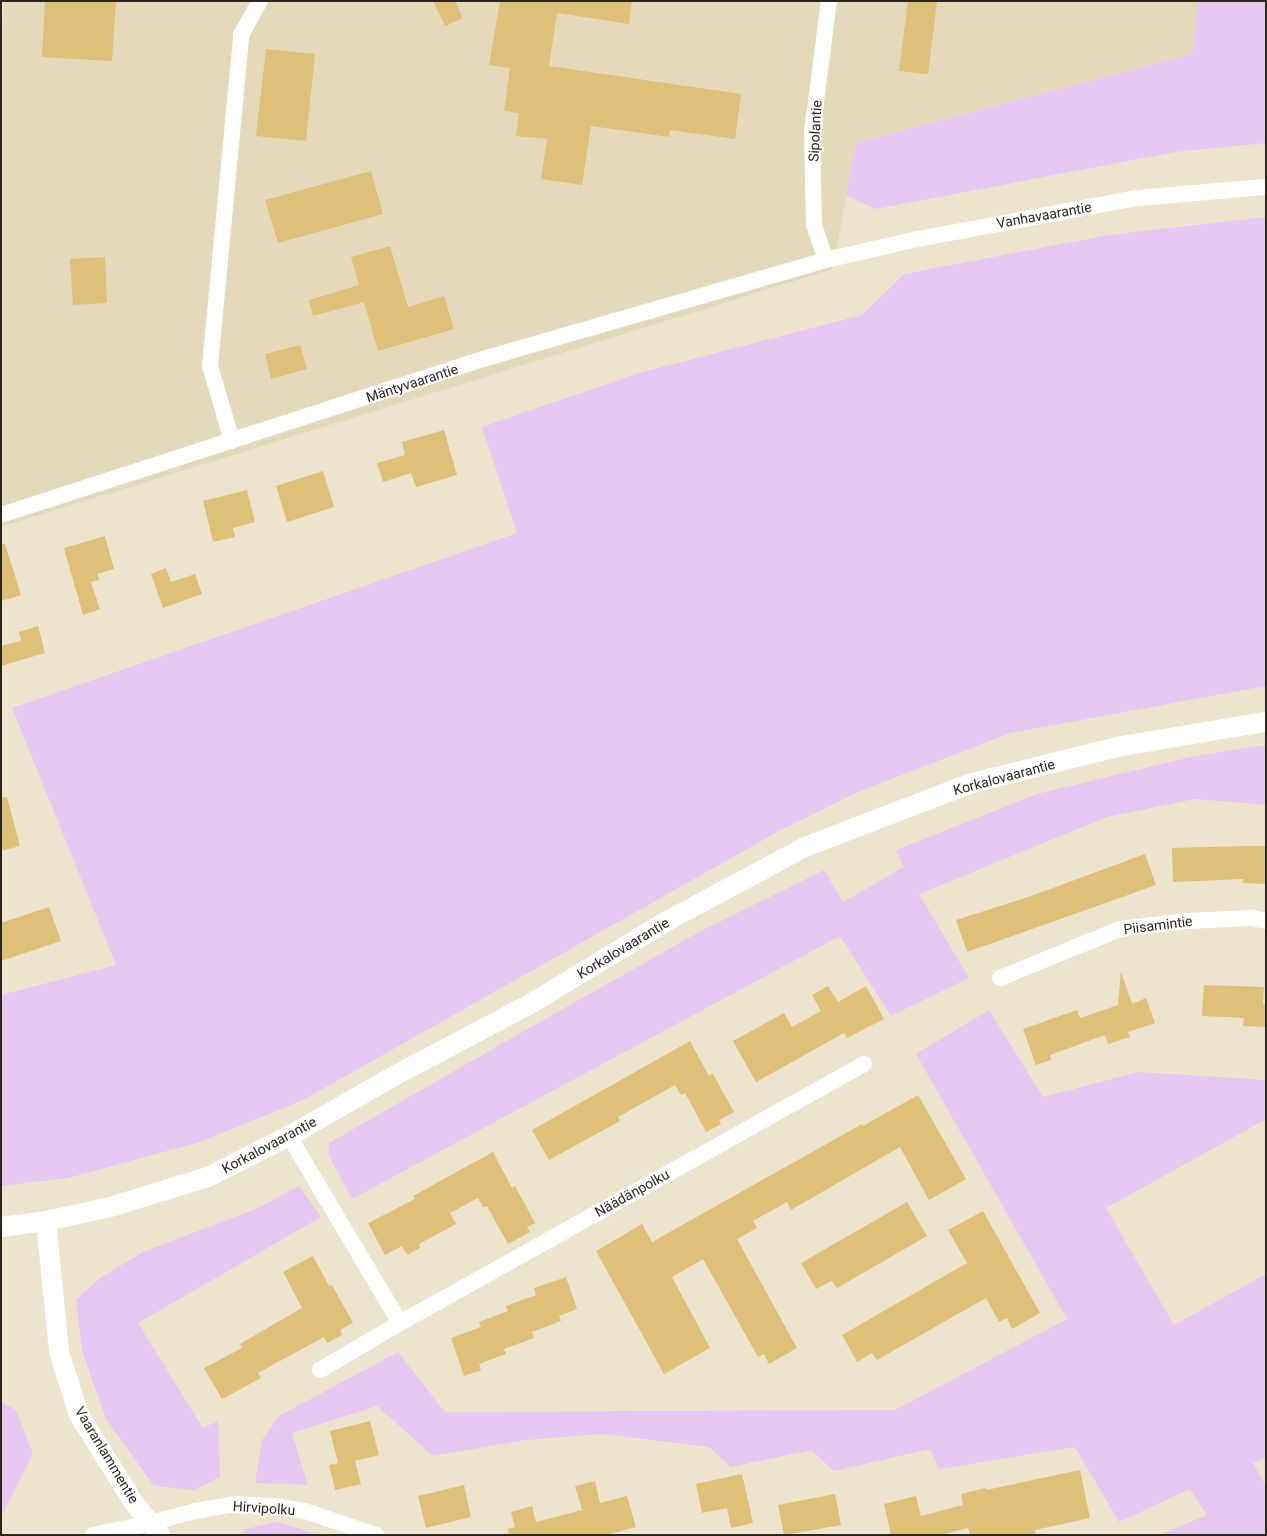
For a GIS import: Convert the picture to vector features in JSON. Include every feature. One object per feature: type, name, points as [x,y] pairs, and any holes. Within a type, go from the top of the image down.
[{"type":"street","points":[[232,441],[210,366],[241,35],[260,1]]},
{"type":"street","name":"Sipolantie","points":[[826,260],[814,225],[812,133],[830,1]]},
{"type":"street","name":"Vanhavaarantie","points":[[826,260],[918,239],[1137,198],[1266,187]]},
{"type":"street","name":"Mäntyvaarantie","points":[[1,515],[483,359],[826,260]]},
{"type":"street","name":"Korkalovaarantie","points":[[1,1227],[46,1221],[110,1207],[208,1177],[289,1136],[394,1076],[532,1003],[667,921],[805,847],[972,783],[1122,746],[1266,722]]},
{"type":"street","name":"Piisamintie","points":[[1000,978],[1120,929],[1187,921],[1252,918],[1266,921]]},
{"type":"street","name":"Näädänpolku","points":[[320,1370],[400,1323],[864,1064]]},
{"type":"street","points":[[289,1136],[400,1323]]},
{"type":"street","name":"Vaaranlammentie","points":[[46,1221],[59,1352],[79,1415],[134,1503],[156,1529]]},
{"type":"street","name":"Hirvipolku","points":[[93,1535],[156,1529],[195,1511],[235,1504],[282,1507],[305,1511],[376,1535]]},
{"type":"shaded area","points":[[4,1],[1198,1],[1192,54],[856,143],[833,269],[1,527],[1,54]]},
{"type":"shaded area","points":[[1198,1],[1266,1],[1266,143],[1175,152],[876,209],[846,196],[856,143],[1192,54]]},
{"type":"shaded area","points":[[1266,217],[1266,686],[1010,733],[858,792],[779,831],[305,1099],[200,1142],[68,1178],[1,1186],[1,995],[116,965],[12,708],[517,533],[482,427],[639,373],[862,315],[904,274],[1109,235]]},
{"type":"shaded area","points":[[1266,745],[1266,805],[1195,799],[1107,817],[919,894],[969,978],[891,1016],[840,936],[352,1199],[328,1154],[329,1143],[531,1027],[701,931],[824,870],[843,902],[904,867],[896,850],[1037,794],[1195,756]]},
{"type":"shaded area","points":[[989,1010],[1043,1097],[1138,1072],[1266,1080],[1266,1119],[1106,1208],[1174,1325],[1266,1274],[1266,1457],[1253,1463],[1266,1486],[1266,1535],[1160,1535],[1207,1515],[1190,1489],[1119,1522],[1075,1447],[939,1469],[930,1449],[834,1471],[811,1450],[731,1467],[709,1447],[602,1434],[526,1440],[433,1456],[377,1406],[292,1433],[308,1485],[255,1483],[262,1440],[279,1416],[398,1352],[445,1412],[895,1410],[1067,1319],[916,1054]]},
{"type":"shaded area","points":[[299,1186],[321,1217],[138,1323],[203,1428],[218,1421],[220,1477],[194,1490],[154,1486],[106,1419],[82,1351],[76,1300],[100,1278],[143,1252],[258,1208]]},
{"type":"shaded area","points":[[1,1402],[16,1410],[33,1454],[1,1517]]},
{"type":"shaded area","points":[[277,1522],[320,1535],[240,1535],[246,1529]]},
{"type":"building","points":[[45,1],[116,1],[112,61],[42,57]]},
{"type":"building","points":[[433,1],[455,1],[463,18],[445,26]]},
{"type":"building","points":[[500,1],[632,1],[629,24],[557,13],[549,66],[741,94],[735,139],[670,130],[669,137],[591,126],[582,185],[541,179],[547,139],[516,136],[519,113],[504,111],[510,68],[489,65]]},
{"type":"building","points":[[908,1],[937,1],[928,74],[899,71]]},
{"type":"building","points":[[266,49],[315,54],[306,141],[256,136]]},
{"type":"building","points":[[371,171],[383,214],[278,243],[265,200]]},
{"type":"building","points":[[390,246],[408,307],[444,296],[454,329],[378,351],[364,302],[313,316],[309,300],[359,285],[351,257]]},
{"type":"building","points":[[105,257],[107,303],[73,305],[70,259]]},
{"type":"building","points":[[300,345],[307,369],[271,379],[265,354]]},
{"type":"building","points":[[444,430],[457,475],[416,487],[411,473],[383,482],[377,463],[405,455],[402,442]]},
{"type":"building","points":[[323,471],[334,507],[287,522],[276,486]]},
{"type":"building","points":[[247,490],[255,522],[233,528],[235,537],[213,542],[203,501]]},
{"type":"building","points":[[105,536],[114,569],[97,574],[99,580],[91,582],[100,609],[83,615],[64,548]]},
{"type":"building","points":[[1,544],[5,544],[21,595],[1,601]]},
{"type":"building","points":[[166,568],[171,582],[195,574],[202,594],[163,608],[151,574]]},
{"type":"building","points":[[38,626],[45,653],[1,666],[1,646],[21,641],[19,632]]},
{"type":"building","points":[[7,797],[20,846],[1,851],[1,798]]},
{"type":"building","points":[[1266,846],[1266,884],[1243,883],[1243,879],[1173,882],[1172,848]]},
{"type":"building","points":[[1145,854],[1156,885],[967,952],[956,920],[1034,895]]},
{"type":"building","points":[[49,907],[61,941],[1,961],[1,923]]},
{"type":"building","points":[[1121,972],[1132,1004],[1146,998],[1155,1023],[1128,1032],[1130,1037],[1108,1044],[1105,1035],[1050,1055],[1051,1060],[1036,1065],[1023,1029],[1077,1010],[1080,1018],[1118,1005]]},
{"type":"building","points":[[1204,985],[1264,987],[1263,1004],[1266,1005],[1266,1027],[1243,1026],[1244,1018],[1202,1016]]},
{"type":"building","points":[[828,986],[838,1002],[866,986],[884,1019],[847,1038],[844,1033],[756,1082],[733,1041],[784,1013],[792,1027],[821,1011],[812,995]]},
{"type":"building","points":[[690,1041],[709,1076],[713,1074],[734,1112],[719,1120],[721,1124],[706,1132],[685,1093],[681,1095],[675,1085],[618,1117],[620,1121],[549,1160],[532,1130]]},
{"type":"building","points":[[918,1095],[966,1179],[929,1200],[900,1147],[791,1210],[787,1202],[753,1221],[757,1228],[737,1239],[797,1348],[769,1364],[764,1354],[758,1357],[703,1259],[672,1277],[710,1348],[664,1374],[596,1251],[642,1224],[652,1242],[862,1124],[863,1126]]},
{"type":"building","points":[[493,1152],[512,1188],[515,1186],[535,1223],[527,1227],[530,1232],[508,1244],[487,1206],[483,1207],[478,1198],[450,1213],[456,1224],[419,1244],[420,1248],[407,1255],[402,1246],[385,1255],[368,1223],[415,1199],[413,1196]]},
{"type":"building","points":[[907,1202],[927,1236],[837,1288],[832,1281],[816,1289],[801,1263]]},
{"type":"building","points":[[983,1211],[1040,1313],[1012,1329],[1007,1318],[999,1322],[986,1298],[877,1360],[872,1353],[857,1362],[842,1335],[967,1263],[948,1230]]},
{"type":"building","points":[[313,1256],[329,1286],[332,1285],[353,1323],[340,1330],[342,1335],[327,1343],[324,1337],[258,1373],[261,1378],[222,1399],[204,1368],[242,1348],[240,1344],[302,1308],[283,1272]]},
{"type":"building","points":[[566,1277],[577,1309],[559,1316],[561,1321],[532,1332],[534,1338],[504,1349],[506,1354],[479,1364],[481,1370],[464,1376],[451,1338],[481,1327],[479,1322],[508,1311],[506,1306],[536,1295],[534,1288]]},
{"type":"building","points":[[370,1421],[379,1455],[355,1461],[361,1484],[335,1490],[329,1465],[338,1463],[330,1431]]},
{"type":"building","points":[[1080,1470],[1090,1518],[1035,1530],[1036,1535],[970,1535],[968,1528],[941,1535],[891,1535],[884,1504],[916,1496],[921,1516],[963,1505],[961,1494]]},
{"type":"building","points":[[742,1474],[753,1523],[731,1528],[727,1508],[702,1513],[696,1484]]},
{"type":"building","points":[[595,1481],[600,1503],[627,1496],[636,1527],[606,1535],[509,1535],[508,1529],[515,1527],[511,1512],[532,1506],[536,1522],[582,1510],[575,1486]]},
{"type":"building","points":[[464,1485],[471,1517],[426,1528],[418,1496]]},
{"type":"building","points":[[835,1494],[841,1525],[784,1535],[778,1505]]}]
